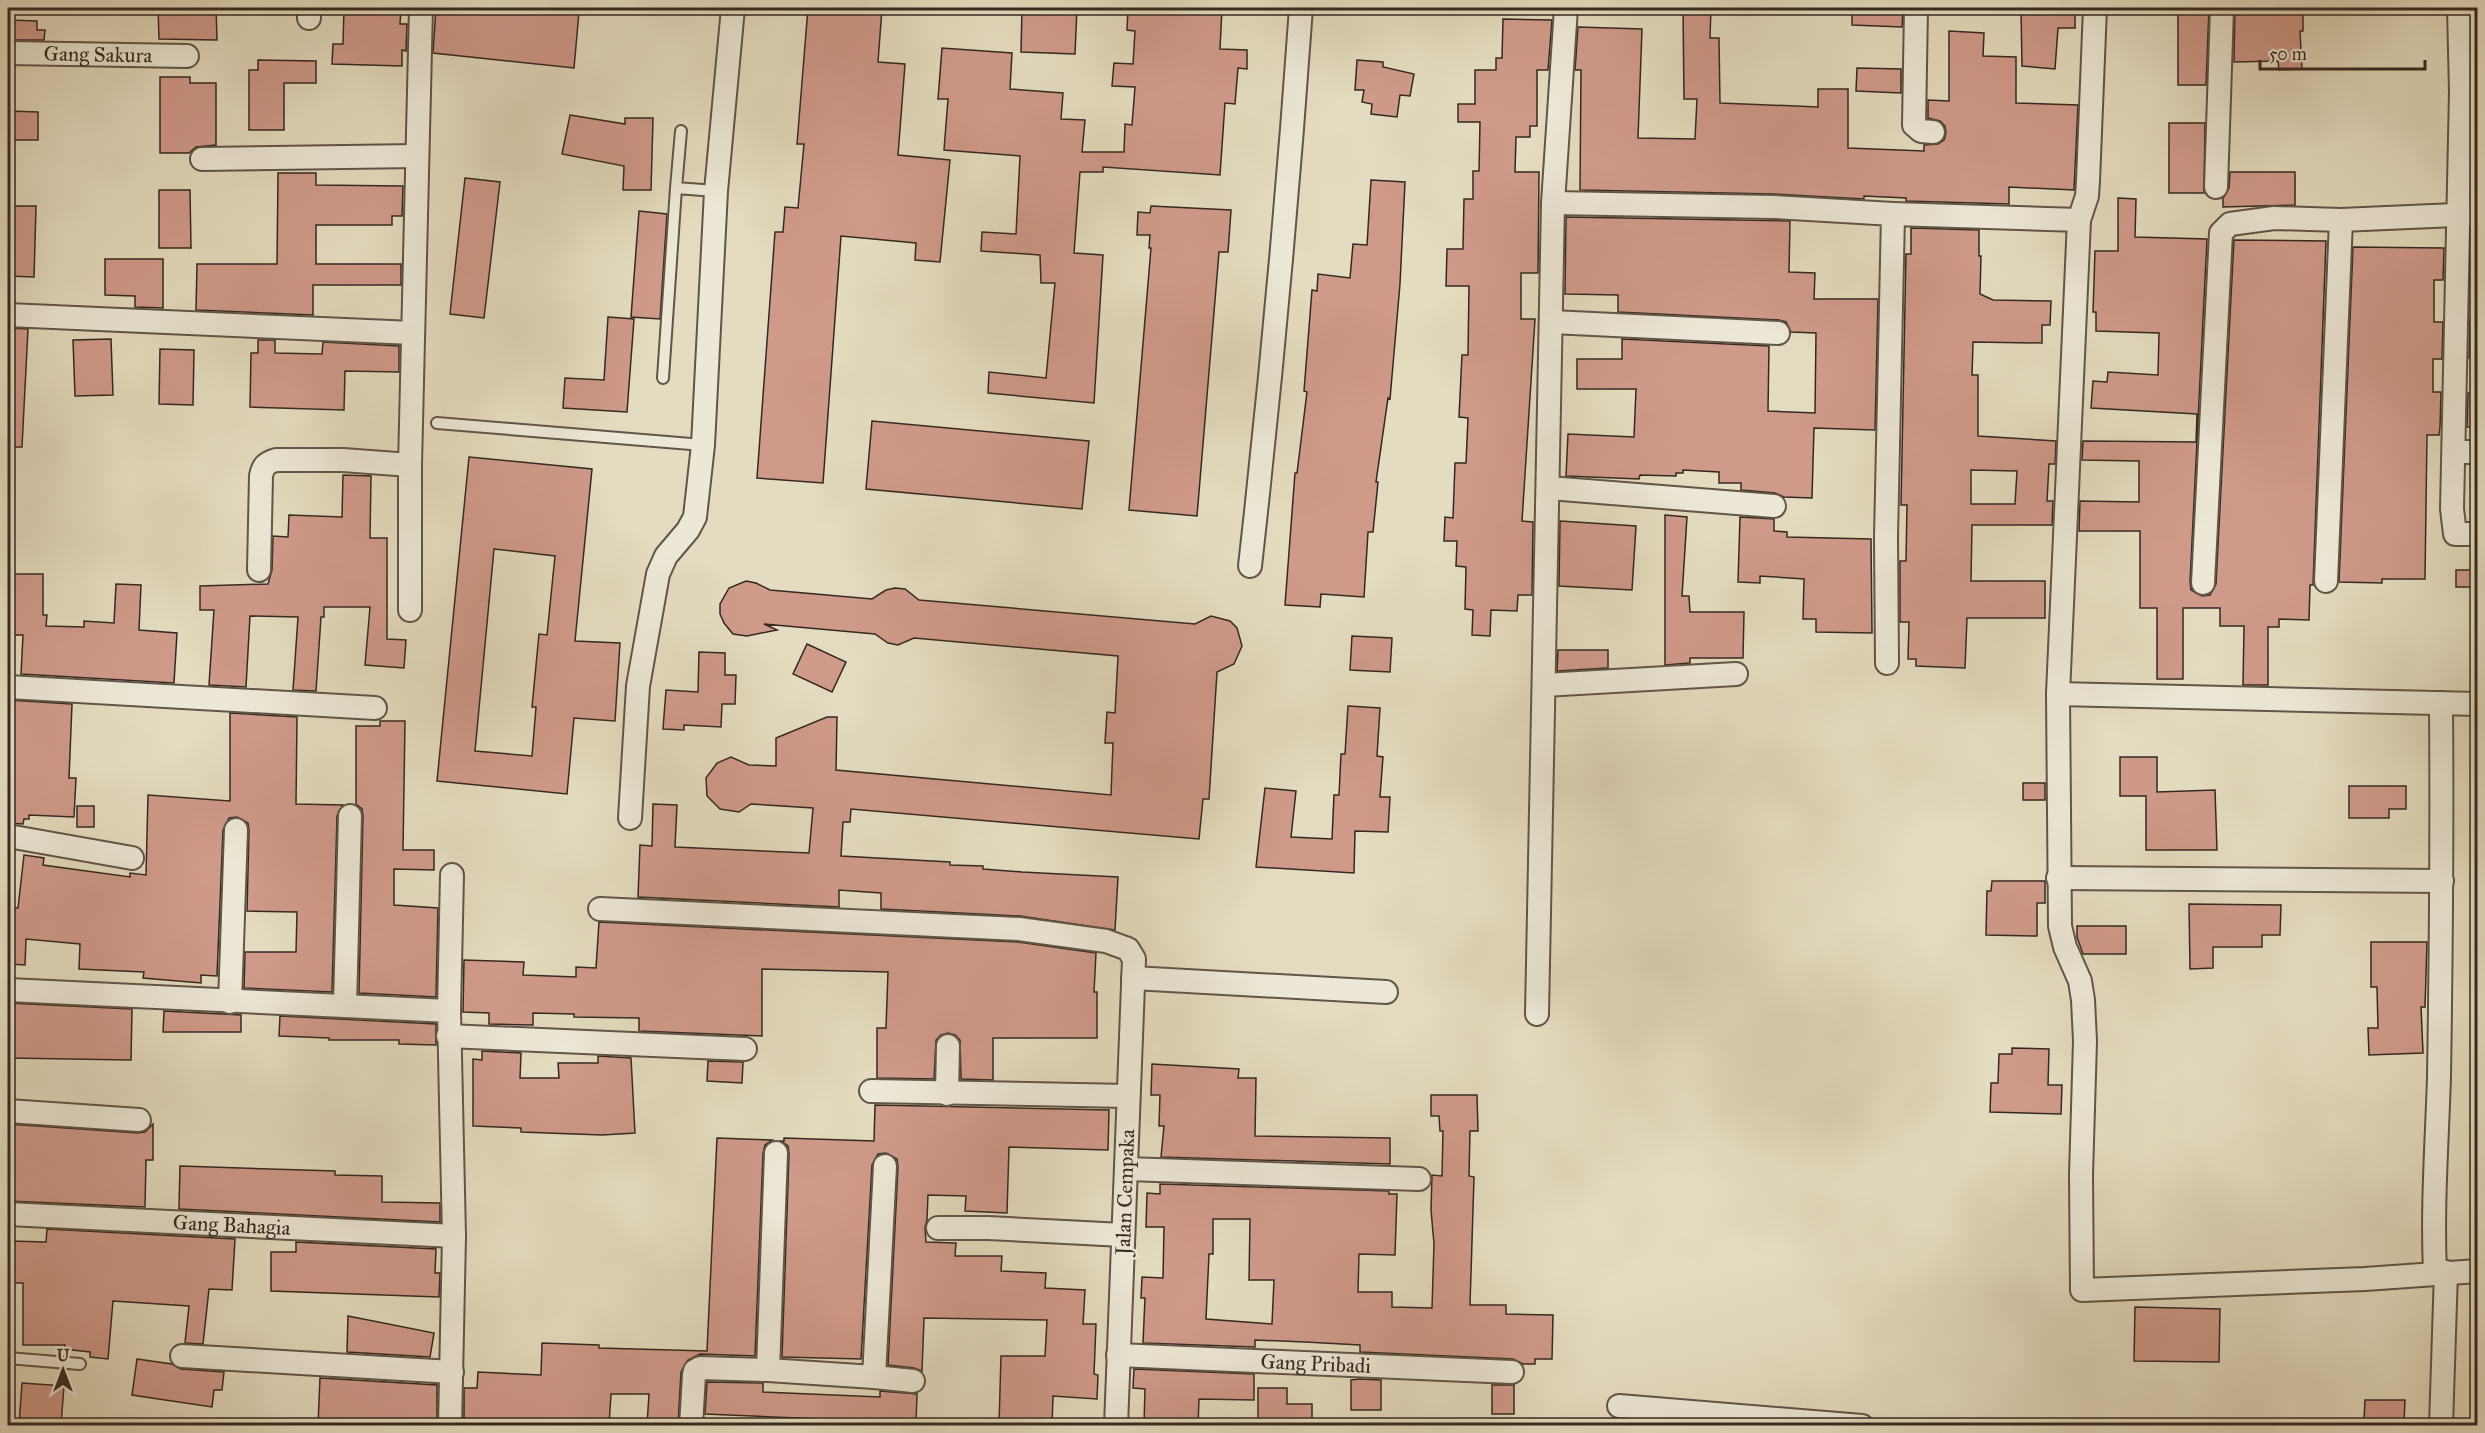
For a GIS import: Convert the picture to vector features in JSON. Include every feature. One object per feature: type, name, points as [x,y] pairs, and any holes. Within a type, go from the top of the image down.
[{"type":"street","points":[[410,610],[410,465],[422,8]]},
{"type":"street","points":[[630,819],[638,686],[658,574],[666,556],[688,530],[695,517],[703,445],[716,191],[733,8]]},
{"type":"street","points":[[1250,566],[1291,163],[1301,8]]},
{"type":"street","points":[[1536,1014],[1549,488],[1553,203],[1566,8]]},
{"type":"street","points":[[1916,8],[1914,124],[1921,131],[1933,132]]},
{"type":"street","points":[[2095,8],[2087,196],[2079,220],[2058,694],[2060,926],[2065,948],[2080,981],[2085,1041],[2081,1175],[2082,1290],[2365,1279],[2478,1271]]},
{"type":"street","points":[[2216,187],[2222,8]]},
{"type":"street","points":[[2459,8],[2469,92],[2467,377],[2455,452],[2452,509],[2455,534],[2478,534]]},
{"type":"street","name":"Gang Sakura","points":[[8,53],[187,56]]},
{"type":"street","points":[[202,159],[417,156]]},
{"type":"street","points":[[1553,203],[1774,207],[1893,214],[2079,220]]},
{"type":"street","points":[[1887,663],[1886,537],[1893,214]]},
{"type":"street","points":[[2203,583],[2220,233],[2230,224],[2274,218],[2341,220],[2467,214]]},
{"type":"street","points":[[2326,580],[2341,220]]},
{"type":"street","points":[[8,315],[413,333]]},
{"type":"street","points":[[1552,322],[1778,333]]},
{"type":"street","points":[[2455,452],[2478,452]]},
{"type":"street","points":[[259,570],[261,476],[262,468],[268,463],[276,460],[343,460],[410,465]]},
{"type":"street","points":[[1549,488],[1774,506]]},
{"type":"street","points":[[1544,686],[1736,675]]},
{"type":"street","points":[[8,687],[375,708]]},
{"type":"street","points":[[2058,694],[2478,704]]},
{"type":"street","points":[[2441,703],[2442,881],[2438,1136],[2433,1234],[2441,1272],[2441,1425]]},
{"type":"street","points":[[345,1006],[350,816]]},
{"type":"street","points":[[230,1002],[236,830]]},
{"type":"street","points":[[8,836],[132,858]]},
{"type":"street","points":[[450,1425],[454,1236],[448,1036],[452,875]]},
{"type":"street","points":[[2058,878],[2442,881]]},
{"type":"street","points":[[600,909],[1019,929],[1106,940],[1128,949],[1134,969],[1386,992]]},
{"type":"street","name":"Jalan Cempaka","points":[[1116,1425],[1134,969]]},
{"type":"street","points":[[8,990],[449,1011]]},
{"type":"street","points":[[448,1036],[745,1049]]},
{"type":"street","points":[[947,1094],[948,1046]]},
{"type":"street","points":[[871,1091],[1128,1096]]},
{"type":"street","points":[[8,1111],[139,1120]]},
{"type":"street","points":[[768,1370],[777,1153]]},
{"type":"street","points":[[874,1377],[885,1166]]},
{"type":"street","points":[[1127,1168],[1419,1179]]},
{"type":"street","name":"Gang Bahagia","points":[[8,1214],[454,1236]]},
{"type":"street","points":[[938,1228],[988,1228],[1123,1235]]},
{"type":"street","name":"Gang Pribadi","points":[[1118,1354],[1512,1372]]},
{"type":"street","points":[[182,1356],[452,1372]]},
{"type":"street","points":[[691,1425],[695,1371],[705,1367],[913,1381]]},
{"type":"street","points":[[1619,1406],[1816,1424],[1862,1425]]},
{"type":"lane","points":[[663,378],[681,131]]},
{"type":"lane","points":[[676,188],[716,191]]},
{"type":"lane","points":[[437,423],[703,445]]},
{"type":"lane","points":[[8,1358],[80,1364]]},
{"type":"building","points":[[158,8],[216,8],[217,40],[159,39]]},
{"type":"building","points":[[344,8],[401,10],[400,24],[407,24],[406,51],[402,50],[402,66],[332,64],[333,44],[343,44]]},
{"type":"building","points":[[436,8],[540,8],[579,12],[574,68],[433,53]]},
{"type":"building","points":[[808,8],[882,8],[878,62],[905,64],[898,155],[950,160],[940,262],[915,260],[916,243],[841,236],[823,483],[757,478],[775,232],[783,232],[785,207],[798,208],[804,144],[797,144]]},
{"type":"building","points":[[1022,8],[1077,8],[1075,54],[1021,52]]},
{"type":"building","points":[[1128,8],[1222,8],[1220,49],[1247,50],[1247,69],[1238,68],[1235,104],[1225,103],[1220,175],[1103,167],[1103,172],[1080,172],[1074,253],[1103,255],[1094,403],[988,393],[989,372],[1046,378],[1055,283],[1041,283],[1040,255],[981,251],[982,232],[1016,234],[1020,156],[944,150],[948,99],[938,99],[942,48],[1012,53],[1010,89],[1063,93],[1061,119],[1085,120],[1082,152],[1124,152],[1125,124],[1132,125],[1135,87],[1112,86],[1114,63],[1133,64],[1135,31],[1127,30]]},
{"type":"building","points":[[1683,8],[1711,8],[1710,38],[1719,38],[1720,103],[1818,107],[1818,89],[1848,89],[1848,148],[1924,151],[1924,145],[1938,144],[1944,140],[1945,126],[1940,121],[1928,118],[1928,100],[1949,101],[1949,31],[1984,33],[1983,56],[2016,57],[2016,103],[2078,105],[2074,190],[2009,187],[2009,204],[1906,201],[1906,198],[1864,196],[1864,199],[1774,194],[1580,190],[1581,70],[1575,70],[1578,27],[1642,29],[1638,138],[1695,139],[1697,99],[1684,99]]},
{"type":"building","points":[[1852,8],[1903,8],[1902,27],[1852,25]]},
{"type":"building","points":[[2021,8],[2075,8],[2075,28],[2058,28],[2055,69],[2022,66]]},
{"type":"building","points":[[2178,8],[2209,8],[2206,85],[2178,85]]},
{"type":"building","points":[[2235,8],[2303,8],[2303,31],[2300,31],[2302,69],[2279,70],[2278,61],[2234,62]]},
{"type":"building","points":[[1503,19],[1552,20],[1548,70],[1537,70],[1537,126],[1530,126],[1530,137],[1516,137],[1515,172],[1539,172],[1538,273],[1521,273],[1521,319],[1535,319],[1522,521],[1533,522],[1532,595],[1518,595],[1517,611],[1491,610],[1490,636],[1472,635],[1473,610],[1465,609],[1466,567],[1456,566],[1457,541],[1444,541],[1445,517],[1453,518],[1455,463],[1466,463],[1468,418],[1459,417],[1462,355],[1468,355],[1469,286],[1446,286],[1447,249],[1463,249],[1464,199],[1473,199],[1473,171],[1479,171],[1480,122],[1458,122],[1458,104],[1475,104],[1475,70],[1496,70],[1496,58],[1502,58]]},
{"type":"building","points":[[8,20],[37,21],[37,30],[45,30],[44,40],[8,40]]},
{"type":"building","points":[[258,60],[316,61],[316,83],[284,83],[284,130],[249,130],[249,70],[258,70]]},
{"type":"building","points":[[1357,60],[1383,62],[1383,67],[1414,74],[1410,96],[1400,95],[1397,117],[1371,114],[1372,104],[1362,102],[1364,90],[1355,90]]},
{"type":"building","points":[[1857,68],[1901,69],[1901,93],[1856,91]]},
{"type":"building","points":[[160,77],[190,77],[190,83],[216,83],[216,145],[196,147],[189,153],[160,153]]},
{"type":"building","points":[[8,111],[38,112],[38,140],[8,140]]},
{"type":"building","points":[[570,115],[625,124],[625,118],[653,118],[651,190],[623,190],[624,166],[562,154]]},
{"type":"building","points":[[2169,123],[2205,123],[2204,193],[2169,193]]},
{"type":"building","points":[[2230,172],[2295,172],[2295,205],[2223,207],[2223,198],[2229,188]]},
{"type":"building","points":[[278,173],[316,173],[316,185],[403,186],[402,216],[392,216],[392,225],[316,225],[316,264],[401,264],[401,285],[313,285],[313,315],[196,310],[197,264],[277,264]]},
{"type":"building","points":[[465,178],[500,182],[484,318],[450,314]]},
{"type":"building","points":[[1371,180],[1405,182],[1400,284],[1390,399],[1388,398],[1376,482],[1378,482],[1373,532],[1368,532],[1364,597],[1321,594],[1320,607],[1285,605],[1295,473],[1297,473],[1307,392],[1304,391],[1312,290],[1317,291],[1318,274],[1350,278],[1353,244],[1367,245]]},
{"type":"building","points":[[2472,187],[2478,187],[2478,201],[2472,201]]},
{"type":"building","points":[[159,190],[190,190],[191,248],[159,248]]},
{"type":"building","points":[[2118,198],[2136,199],[2135,237],[2207,239],[2190,582],[2191,590],[2202,596],[2210,595],[2216,584],[2234,240],[2326,241],[2313,585],[2310,585],[2309,620],[2279,619],[2279,627],[2268,627],[2268,685],[2243,685],[2244,626],[2220,626],[2220,608],[2183,608],[2183,679],[2157,679],[2157,608],[2140,608],[2140,531],[2079,531],[2080,501],[2139,502],[2139,461],[2082,460],[2083,441],[2196,442],[2197,414],[2091,408],[2093,381],[2107,382],[2108,372],[2158,375],[2159,333],[2096,331],[2096,312],[2093,312],[2095,251],[2118,251]]},
{"type":"building","points":[[14,206],[36,206],[34,277],[8,276],[8,216],[14,217]]},
{"type":"building","points":[[1151,206],[1231,210],[1228,252],[1219,252],[1197,516],[1129,510],[1151,248],[1149,248],[1150,235],[1137,235],[1138,212],[1150,213]]},
{"type":"building","points":[[639,211],[667,214],[660,319],[631,317]]},
{"type":"building","points":[[1566,217],[1790,221],[1789,272],[1815,273],[1814,299],[1878,299],[1875,430],[1814,428],[1812,498],[1784,497],[1775,493],[1741,490],[1741,483],[1719,483],[1719,472],[1683,470],[1683,473],[1676,473],[1676,476],[1640,475],[1639,479],[1566,476],[1568,434],[1634,437],[1636,389],[1577,389],[1577,359],[1622,359],[1622,339],[1769,346],[1768,411],[1815,413],[1816,333],[1791,332],[1786,322],[1779,320],[1618,312],[1618,295],[1565,294]]},
{"type":"building","points":[[1911,228],[1979,230],[1980,294],[1993,300],[2051,301],[2050,325],[2042,325],[2042,343],[1973,342],[1972,375],[1978,375],[1978,436],[2056,441],[2055,464],[2049,464],[2047,501],[2053,501],[2052,525],[1972,525],[1971,581],[2045,581],[2045,618],[1967,618],[1965,668],[1916,666],[1916,659],[1908,659],[1909,622],[1900,622],[1900,561],[1906,561],[1907,505],[1901,505],[1906,254],[1911,254]],"holes":[[[1971,470],[2017,471],[2015,504],[1971,504]]]},
{"type":"building","points":[[2353,247],[2444,248],[2443,280],[2434,280],[2434,322],[2443,322],[2442,359],[2433,359],[2433,392],[2441,392],[2440,427],[2439,435],[2427,435],[2425,579],[2382,579],[2382,583],[2339,582]]},
{"type":"building","points":[[2471,248],[2478,248],[2478,280],[2470,280]]},
{"type":"building","points":[[105,259],[163,259],[163,308],[135,307],[135,296],[105,295]]},
{"type":"building","points":[[608,317],[634,319],[627,412],[563,408],[565,378],[604,380]]},
{"type":"building","points":[[2478,321],[2478,357],[2469,358],[2470,322]]},
{"type":"building","points":[[8,328],[28,329],[22,447],[8,447]]},
{"type":"building","points":[[111,339],[113,395],[75,396],[73,340]]},
{"type":"building","points":[[258,340],[275,340],[275,353],[322,354],[323,342],[399,346],[399,372],[345,371],[344,410],[250,407],[251,353],[258,353]]},
{"type":"building","points":[[160,349],[194,350],[193,405],[159,404]]},
{"type":"building","points":[[2468,393],[2478,393],[2478,427],[2467,427]]},
{"type":"building","points":[[872,421],[1089,441],[1082,509],[866,489]]},
{"type":"building","points":[[469,457],[592,469],[575,641],[620,643],[615,721],[574,718],[567,794],[437,781]],"holes":[[[494,549],[555,556],[547,635],[539,634],[532,707],[536,707],[532,756],[475,751]]]},
{"type":"building","points":[[343,475],[371,476],[370,538],[387,538],[387,639],[406,640],[404,668],[365,665],[370,607],[324,607],[324,617],[321,617],[316,691],[293,690],[298,617],[250,616],[246,687],[209,685],[214,610],[200,610],[200,586],[268,584],[272,570],[273,536],[288,537],[289,515],[342,517]]},
{"type":"building","points":[[1665,515],[1687,517],[1682,596],[1689,596],[1690,612],[1744,612],[1743,658],[1690,658],[1690,663],[1665,665]]},
{"type":"building","points":[[1740,517],[1774,519],[1774,531],[1787,532],[1787,537],[1871,539],[1872,633],[1816,632],[1816,619],[1803,619],[1804,579],[1760,576],[1760,583],[1738,582]]},
{"type":"building","points":[[1560,521],[1636,526],[1632,590],[1559,586]]},
{"type":"building","points":[[2456,570],[2478,570],[2478,587],[2456,587]]},
{"type":"building","points":[[8,574],[43,574],[43,615],[47,615],[46,626],[84,627],[84,621],[114,623],[116,584],[141,585],[139,630],[177,633],[174,683],[21,674],[23,635],[8,635]]},
{"type":"building","points":[[746,581],[770,590],[872,599],[886,590],[895,588],[905,589],[919,600],[1195,624],[1211,616],[1230,621],[1237,628],[1242,646],[1234,664],[1217,672],[1209,799],[1203,799],[1199,839],[851,809],[850,822],[843,822],[841,856],[950,862],[950,865],[983,866],[983,869],[1022,872],[1118,877],[1115,930],[1020,916],[881,909],[881,893],[839,890],[839,907],[638,897],[640,845],[652,846],[653,804],[677,805],[675,847],[809,853],[813,808],[751,804],[739,812],[720,809],[707,796],[706,778],[717,763],[731,757],[749,765],[776,766],[776,738],[827,717],[837,717],[836,770],[1111,795],[1113,743],[1105,743],[1107,712],[1115,713],[1118,656],[914,638],[898,645],[888,643],[875,634],[764,624],[777,630],[747,636],[733,634],[720,614],[720,604],[729,588]]},
{"type":"building","points":[[1352,636],[1392,638],[1390,672],[1350,670]]},
{"type":"building","points":[[807,644],[846,662],[832,692],[793,674]]},
{"type":"building","points":[[1558,650],[1608,650],[1608,668],[1557,671]]},
{"type":"building","points":[[699,652],[725,653],[725,675],[736,675],[735,704],[722,704],[721,727],[684,725],[684,730],[663,729],[666,690],[698,692]]},
{"type":"building","points":[[8,700],[72,704],[69,778],[76,778],[74,817],[29,815],[29,819],[24,819],[23,824],[8,823]]},
{"type":"building","points":[[1348,706],[1380,708],[1377,756],[1383,757],[1380,797],[1390,797],[1388,832],[1355,831],[1354,873],[1256,867],[1265,788],[1296,791],[1291,837],[1332,839],[1334,795],[1339,795],[1341,754],[1345,754]]},
{"type":"building","points":[[230,713],[297,717],[296,804],[343,805],[337,816],[332,992],[244,988],[245,952],[296,952],[297,912],[247,911],[249,830],[248,823],[237,817],[229,818],[223,830],[217,976],[201,975],[201,983],[143,978],[144,972],[79,969],[80,944],[26,939],[25,965],[8,964],[8,907],[18,908],[24,855],[44,858],[43,865],[130,877],[130,873],[146,875],[148,795],[230,801]]},
{"type":"building","points":[[380,721],[405,721],[403,850],[434,850],[434,870],[394,869],[394,905],[438,908],[436,997],[359,993],[363,816],[362,809],[356,804],[356,726],[380,726]]},
{"type":"building","points":[[2120,757],[2157,757],[2157,792],[2215,790],[2217,850],[2146,850],[2146,796],[2120,796]]},
{"type":"building","points":[[2023,783],[2045,783],[2045,800],[2023,800]]},
{"type":"building","points":[[2349,786],[2406,786],[2406,809],[2389,809],[2389,818],[2349,818]]},
{"type":"building","points":[[77,806],[94,806],[94,827],[77,827]]},
{"type":"building","points":[[1992,881],[2045,881],[2045,903],[2037,903],[2037,936],[1986,935],[1987,891],[1991,891]]},
{"type":"building","points":[[2189,904],[2281,905],[2280,935],[2262,935],[2262,947],[2213,947],[2213,968],[2190,969]]},
{"type":"building","points":[[599,922],[1018,942],[1096,953],[1094,992],[1097,992],[1097,1038],[993,1038],[993,1080],[961,1079],[960,1040],[948,1033],[936,1040],[934,1079],[877,1078],[877,1028],[886,1028],[888,972],[762,969],[762,1036],[639,1031],[639,1018],[574,1017],[574,1014],[533,1013],[533,1025],[489,1024],[489,1013],[463,1012],[464,960],[524,962],[523,975],[576,977],[576,967],[596,968]]},
{"type":"building","points":[[2077,926],[2126,926],[2126,954],[2083,954],[2077,937]]},
{"type":"building","points":[[2371,942],[2427,942],[2425,1007],[2421,1007],[2423,1053],[2369,1055],[2368,1028],[2378,1028],[2377,987],[2371,987]]},
{"type":"building","points":[[8,1003],[132,1009],[131,1060],[8,1058]]},
{"type":"building","points":[[164,1011],[241,1015],[241,1032],[163,1032]]},
{"type":"building","points":[[280,1016],[436,1024],[436,1045],[399,1044],[399,1040],[329,1040],[329,1038],[279,1036]]},
{"type":"building","points":[[2012,1048],[2049,1049],[2048,1085],[2062,1085],[2061,1114],[1990,1112],[1991,1083],[1998,1083],[1999,1054],[2012,1054]]},
{"type":"building","points":[[482,1051],[521,1053],[520,1078],[559,1078],[558,1063],[598,1063],[598,1056],[631,1058],[635,1133],[602,1135],[521,1132],[521,1128],[473,1126],[473,1059],[482,1060]]},
{"type":"building","points":[[708,1061],[743,1062],[742,1083],[707,1081]]},
{"type":"building","points":[[1152,1064],[1239,1069],[1238,1078],[1256,1078],[1255,1136],[1390,1138],[1390,1164],[1161,1157],[1164,1126],[1159,1126],[1160,1095],[1151,1095]]},
{"type":"building","points":[[1431,1095],[1477,1095],[1478,1131],[1470,1131],[1469,1176],[1474,1177],[1470,1305],[1506,1305],[1506,1314],[1553,1315],[1552,1359],[1535,1359],[1535,1364],[1523,1364],[1513,1359],[1360,1352],[1360,1345],[1255,1340],[1255,1347],[1143,1343],[1145,1298],[1141,1298],[1142,1277],[1163,1278],[1164,1227],[1146,1227],[1147,1193],[1160,1194],[1160,1184],[1389,1191],[1389,1194],[1397,1194],[1395,1255],[1359,1254],[1358,1292],[1392,1292],[1392,1307],[1432,1308],[1434,1244],[1431,1210],[1432,1175],[1442,1176],[1443,1131],[1440,1131],[1439,1116],[1431,1116]],"holes":[[[1213,1219],[1250,1219],[1249,1280],[1274,1280],[1272,1324],[1206,1319],[1209,1254],[1213,1254]]]},
{"type":"building","points":[[875,1105],[1109,1110],[1108,1150],[1009,1147],[1007,1213],[965,1211],[966,1196],[928,1195],[925,1227],[926,1242],[956,1243],[955,1256],[1002,1256],[1001,1271],[1046,1273],[1045,1288],[1085,1290],[1083,1324],[1096,1324],[1094,1374],[1098,1375],[1097,1399],[1053,1396],[1052,1425],[999,1425],[1001,1356],[1045,1356],[1047,1320],[924,1318],[922,1371],[888,1365],[898,1167],[897,1159],[886,1153],[878,1154],[872,1165],[861,1359],[782,1357],[789,1154],[788,1146],[781,1141],[784,1141],[784,1138],[874,1141]]},
{"type":"building","points":[[8,1124],[138,1133],[145,1132],[153,1124],[153,1160],[146,1160],[145,1207],[8,1201]]},
{"type":"building","points":[[717,1138],[772,1140],[765,1145],[763,1153],[755,1356],[700,1354],[688,1360],[681,1372],[678,1425],[647,1425],[649,1394],[611,1394],[609,1425],[464,1425],[464,1388],[477,1388],[478,1372],[541,1375],[542,1343],[599,1345],[599,1348],[707,1351]]},
{"type":"building","points":[[180,1166],[335,1171],[335,1175],[382,1176],[382,1202],[440,1203],[440,1222],[179,1209]]},
{"type":"building","points":[[47,1229],[235,1239],[232,1290],[209,1289],[203,1344],[185,1343],[189,1306],[113,1301],[108,1359],[90,1357],[90,1352],[64,1349],[65,1345],[23,1345],[23,1283],[10,1283],[11,1241],[46,1242]]},
{"type":"building","points":[[296,1242],[436,1249],[435,1273],[440,1273],[439,1297],[271,1291],[271,1252],[296,1252]]},
{"type":"building","points":[[2135,1307],[2220,1309],[2219,1362],[2134,1361]]},
{"type":"building","points":[[348,1316],[434,1333],[430,1357],[347,1352]]},
{"type":"building","points":[[137,1359],[172,1364],[181,1369],[224,1372],[222,1390],[214,1390],[212,1407],[132,1395]]},
{"type":"building","points":[[1134,1369],[1254,1374],[1254,1400],[1199,1399],[1198,1425],[1144,1425],[1145,1389],[1133,1388]]},
{"type":"building","points":[[320,1378],[437,1385],[437,1425],[318,1425]]},
{"type":"building","points":[[1351,1380],[1381,1380],[1381,1410],[1351,1410]]},
{"type":"building","points":[[707,1382],[763,1383],[763,1392],[880,1397],[880,1391],[917,1394],[916,1423],[705,1414]]},
{"type":"building","points":[[22,1383],[64,1386],[61,1425],[19,1425]]},
{"type":"building","points":[[1492,1385],[1514,1385],[1514,1414],[1492,1414]]},
{"type":"building","points":[[1258,1388],[1287,1388],[1287,1404],[1312,1404],[1312,1425],[1258,1425]]},
{"type":"building","points":[[2365,1400],[2405,1400],[2404,1423],[2364,1421]]}]
